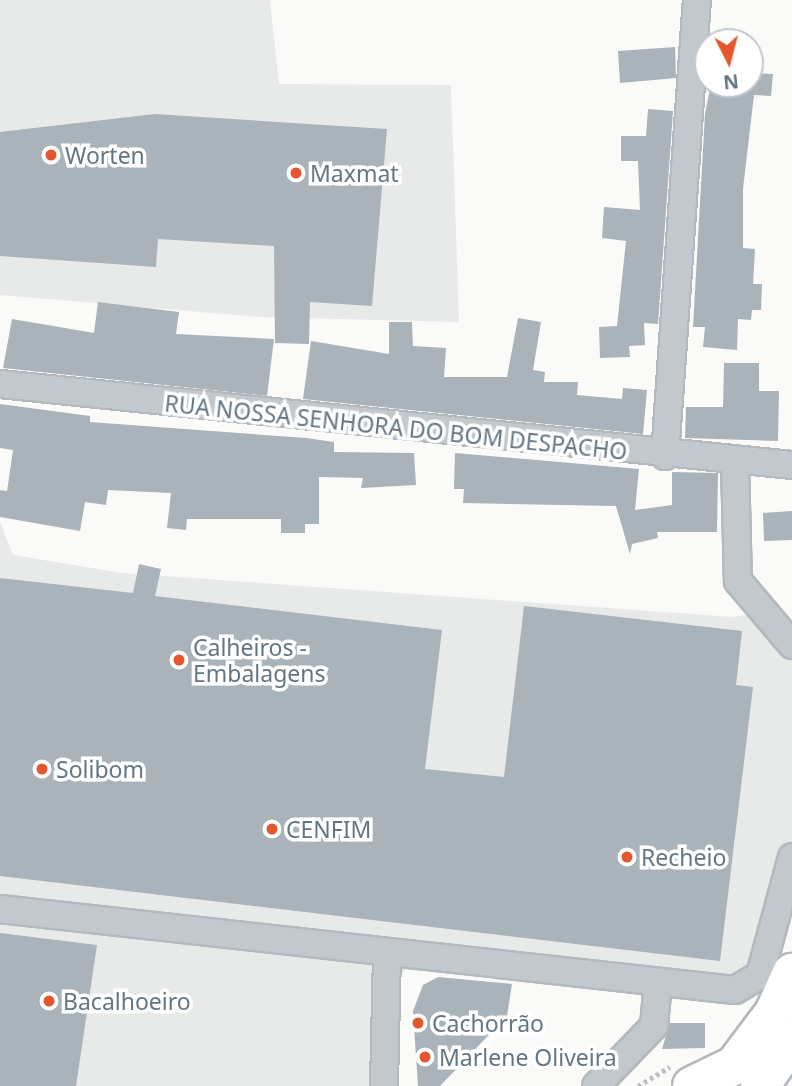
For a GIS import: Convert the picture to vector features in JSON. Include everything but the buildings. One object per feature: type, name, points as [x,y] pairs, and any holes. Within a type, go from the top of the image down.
[{"type":"highway","points":[[692,1086],[735,1065],[774,1013],[792,973]]},
{"type":"highway","points":[[760,1086],[792,1040]]},
{"type":"street","points":[[665,456],[696,0]]},
{"type":"street","name":"RUA NOSSA SENHORA DO BOM DESPACHO","points":[[0,384],[665,456],[792,464]]},
{"type":"street","points":[[735,462],[738,581],[792,645]]},
{"type":"street","points":[[0,909],[387,956],[735,989],[760,975],[792,857]]},
{"type":"street","points":[[384,1086],[387,956]]},
{"type":"street","points":[[596,1086],[654,1026],[658,982]]},
{"type":"shaded area","points":[[0,0],[270,0],[279,84],[451,85],[459,322],[259,317],[0,295]]},
{"type":"shaded area","points":[[0,522],[13,555],[123,573],[733,617],[781,608],[792,621],[792,911],[763,986],[405,970],[395,984],[392,1086],[0,1086]]},
{"type":"place","name":"Worten","points":[[51,155]]},
{"type":"place","name":"Maxmat","points":[[296,173]]},
{"type":"place","name":"Calheiros - Embalagens","points":[[179,660]]},
{"type":"place","name":"Solibom","points":[[42,769]]},
{"type":"place","name":"CENFIM","points":[[272,829]]},
{"type":"place","name":"Recheio","points":[[627,857]]},
{"type":"place","name":"Bacalhoeiro","points":[[49,1001]]},
{"type":"place","name":"Cachorrão","points":[[418,1023]]},
{"type":"place","name":"Marlene Oliveira","points":[[425,1057]]}]
